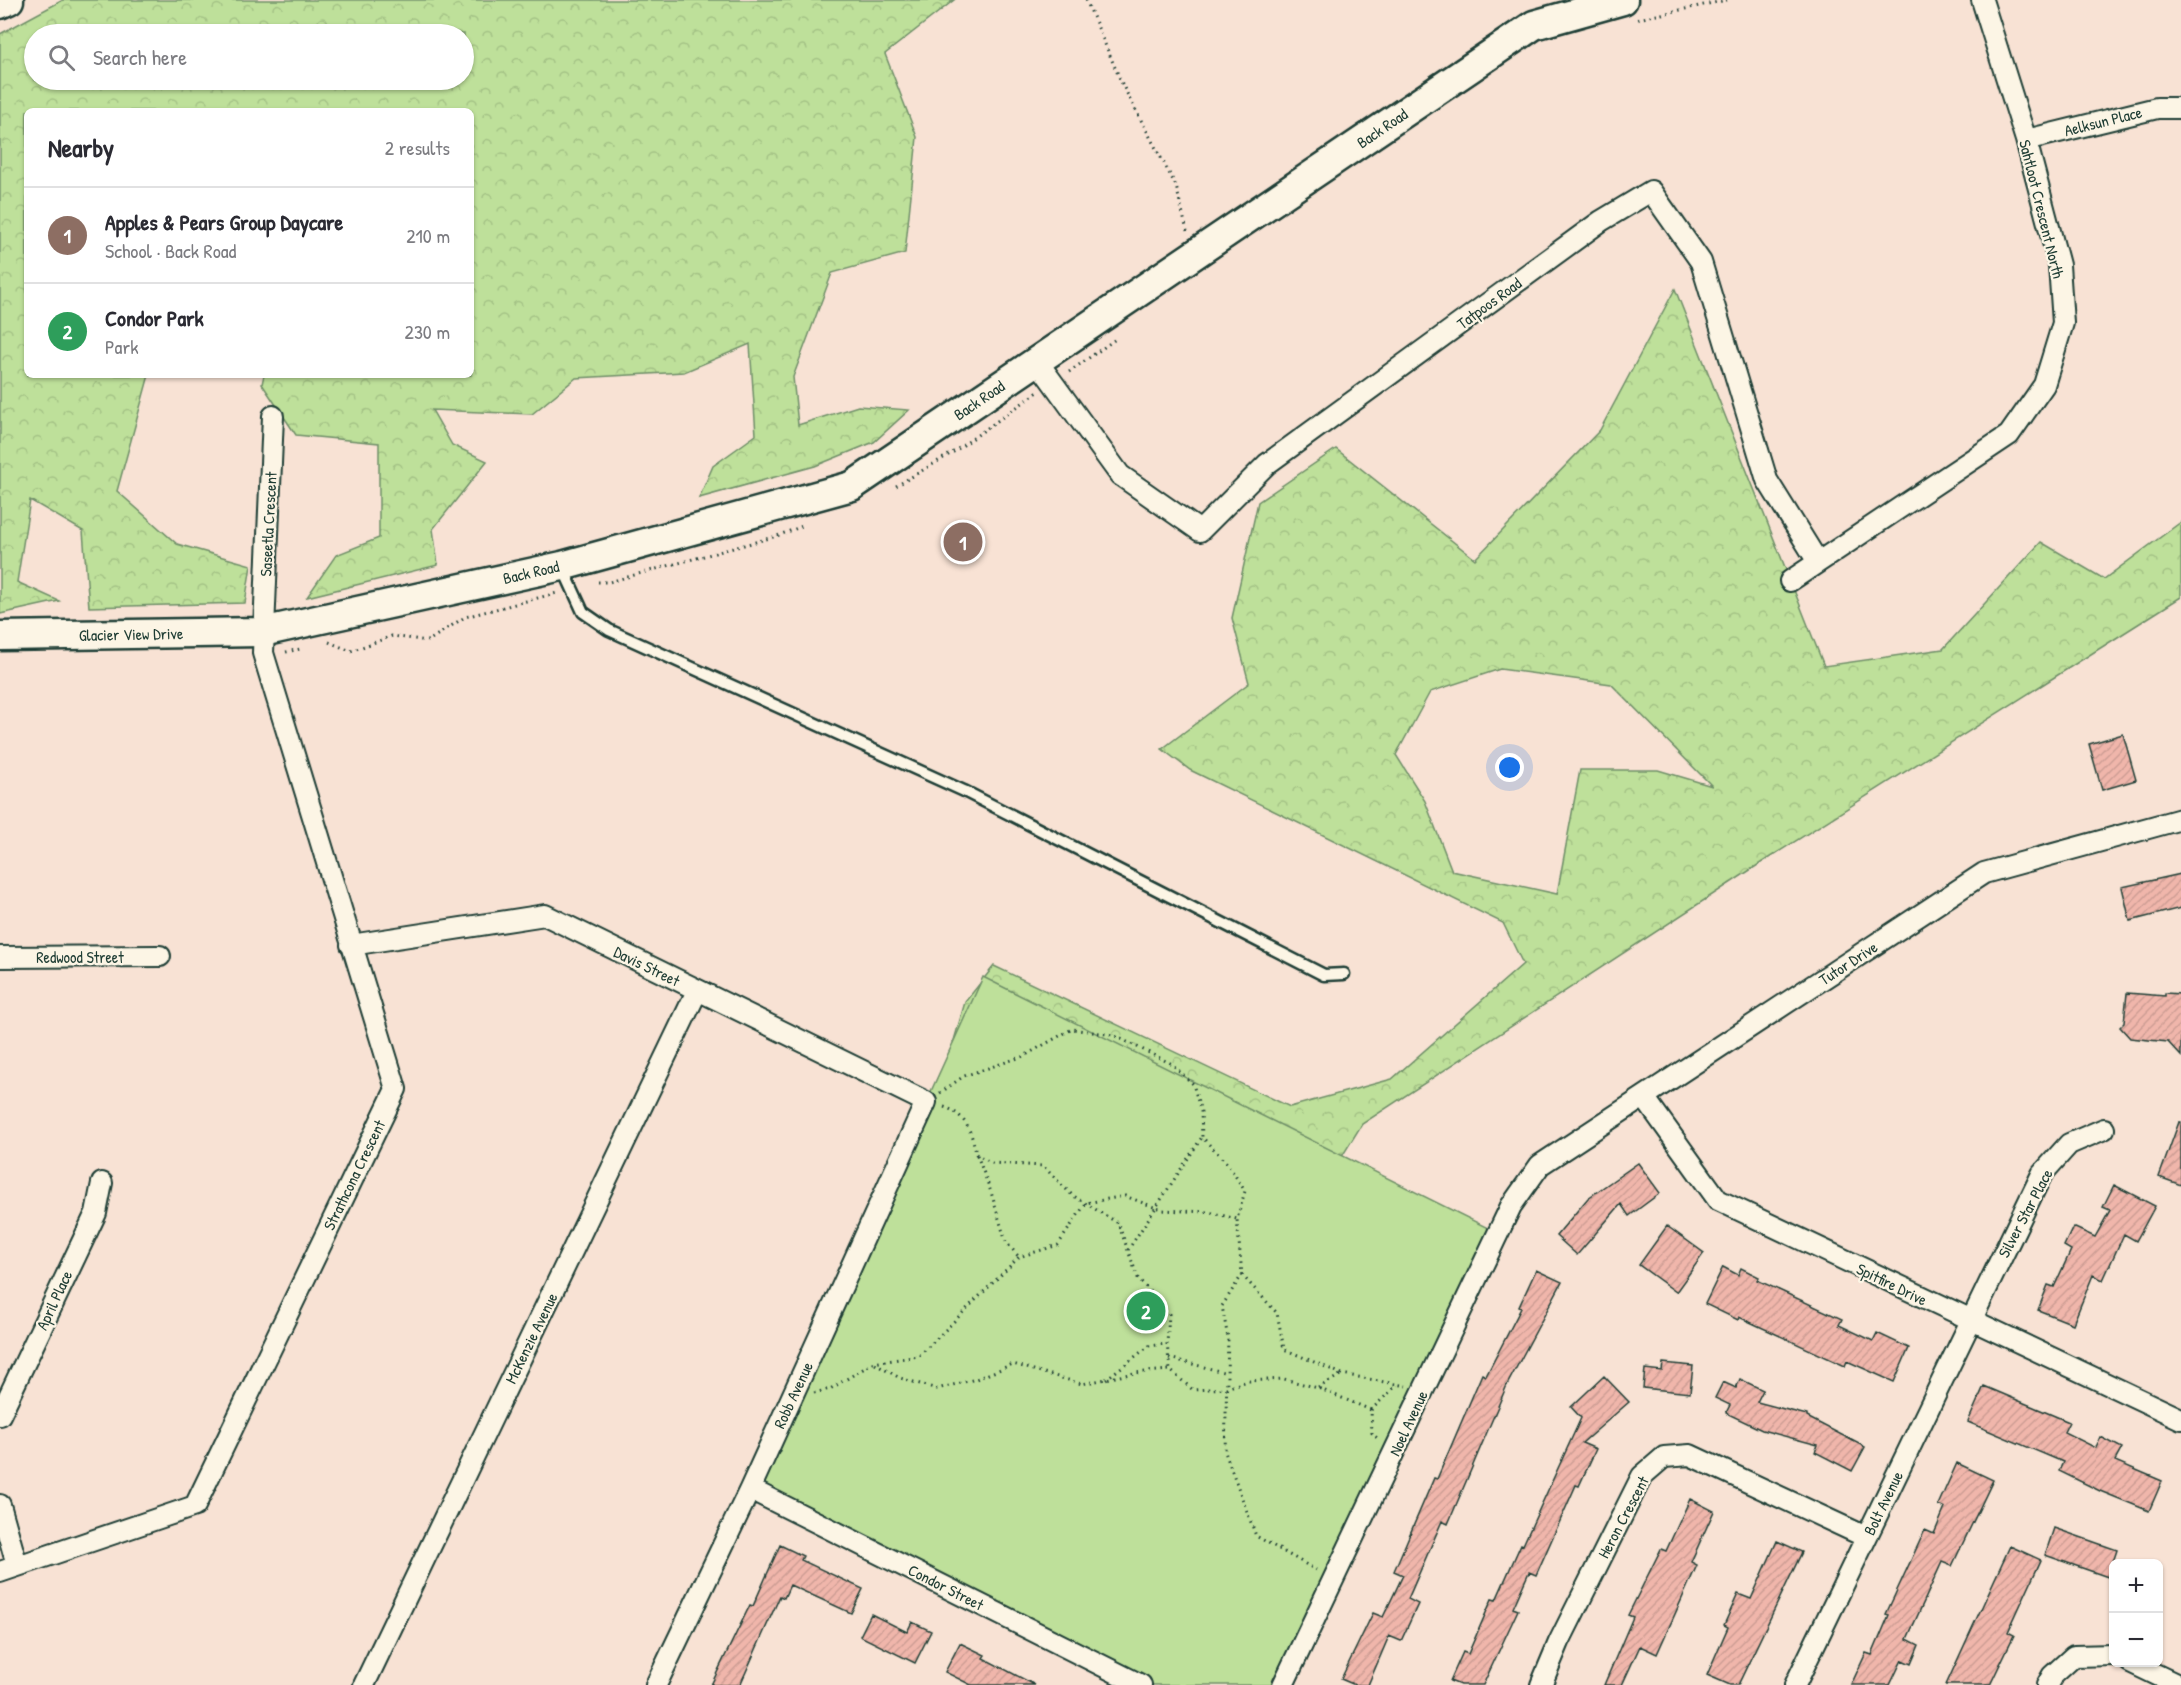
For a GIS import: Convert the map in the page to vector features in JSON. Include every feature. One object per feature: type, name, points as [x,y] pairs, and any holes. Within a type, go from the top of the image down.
[{"type":"street","points":[[0,4],[9,0]]},
{"type":"street","name":"Sahtloot Crescent North","points":[[1790,581],[2010,435],[2044,385],[2063,323],[2059,265],[2026,141],[1982,0]]},
{"type":"street","name":"Back Road","points":[[262,632],[562,566],[852,486],[1044,372],[1199,251],[1534,25],[1626,11]]},
{"type":"street","name":"Aelksun Place","points":[[2026,141],[2157,108],[2181,108]]},
{"type":"street","name":"Tatpoos Road","points":[[1044,372],[1120,475],[1200,531],[1267,464],[1601,221],[1651,191],[1701,262],[1767,480],[1818,562]]},
{"type":"street","name":"Saseetla Crescent","points":[[262,632],[273,416]]},
{"type":"street","name":"Glacier View Drive","points":[[0,636],[262,632]]},
{"type":"street","name":"Strathcona Crescent","points":[[8,1569],[195,1506],[396,1089],[263,653],[262,632]]},
{"type":"street","name":"Tutor Drive","points":[[1540,1165],[1984,873],[2181,819]]},
{"type":"street","name":"Davis Street","points":[[351,945],[545,915],[926,1102]]},
{"type":"street","name":"Redwood Street","points":[[0,957],[160,956]]},
{"type":"street","name":"McKenzie Avenue","points":[[364,1685],[697,991]]},
{"type":"street","name":"Spitfire Drive","points":[[1644,1097],[1718,1200],[2181,1419]]},
{"type":"street","name":"Robb Avenue","points":[[656,1685],[750,1489],[926,1102]]},
{"type":"street","name":"Silver Star Place","points":[[1970,1321],[2042,1174],[2069,1144],[2104,1129]]},
{"type":"street","name":"Noel Avenue","points":[[1284,1685],[1511,1206],[1540,1165]]},
{"type":"street","name":"April Place","points":[[0,1415],[96,1213],[102,1183]]},
{"type":"street","name":"Bolt Avenue","points":[[1795,1685],[1970,1321]]},
{"type":"street","name":"Heron Crescent","points":[[1541,1685],[1559,1642],[1642,1476],[1664,1457],[1690,1455],[1866,1537]]},
{"type":"street","name":"Condor Street","points":[[750,1489],[1141,1685]]},
{"type":"street","points":[[0,1505],[8,1569]]},
{"type":"street","points":[[2047,1685],[2052,1676],[2074,1656],[2109,1655]]},
{"type":"street","points":[[2140,1667],[2178,1685]]},
{"type":"lane","points":[[562,566],[583,612],[609,630],[964,791],[1324,975],[1344,974]]},
{"type":"path","points":[[1086,0],[1123,86],[1176,186],[1184,225],[1199,251]]},
{"type":"path","points":[[1626,11],[1727,0]]},
{"type":"path","points":[[1044,372],[1125,332]]},
{"type":"path","points":[[926,1102],[964,1076],[1024,1056],[1072,1029],[1113,1035],[1172,1064],[1192,1084],[1201,1112],[1203,1137],[1227,1163],[1245,1191],[1237,1219],[1242,1275],[1277,1313],[1284,1349],[1342,1374],[1424,1388]]},
{"type":"path","points":[[926,1102],[954,1110],[972,1130],[976,1154],[991,1192],[1006,1242],[1019,1257]]},
{"type":"path","points":[[1128,1251],[1154,1207],[1203,1137]]},
{"type":"path","points":[[976,1154],[992,1163],[1043,1166],[1072,1195],[1118,1223],[1138,1278],[1169,1314],[1167,1344],[1170,1370],[1193,1390],[1226,1388],[1248,1381],[1284,1379],[1318,1388],[1371,1410]]},
{"type":"path","points":[[792,1398],[830,1389],[873,1363],[919,1356],[1019,1257],[1058,1245],[1086,1203],[1125,1196],[1162,1210],[1209,1212],[1237,1219]]},
{"type":"path","points":[[1242,1275],[1222,1306],[1228,1338],[1225,1452],[1256,1536],[1334,1579]]},
{"type":"path","points":[[1105,1380],[1149,1346],[1167,1344]]},
{"type":"path","points":[[1169,1358],[1227,1373]]},
{"type":"path","points":[[873,1363],[900,1378],[937,1389],[976,1379],[1013,1364],[1082,1384],[1134,1373],[1170,1370]]},
{"type":"path","points":[[1318,1388],[1342,1374]]},
{"type":"path","points":[[1393,1454],[1372,1432],[1371,1410],[1397,1385]]},
{"type":"green space","points":[[63,0],[954,0],[885,54],[917,137],[905,253],[832,273],[793,377],[798,425],[858,406],[909,410],[874,442],[815,466],[699,498],[713,466],[756,435],[750,344],[684,372],[576,378],[532,414],[432,410],[452,445],[487,461],[433,529],[438,565],[307,597],[336,555],[379,538],[379,443],[296,435],[262,384],[263,378],[474,378],[474,108],[24,108],[24,378],[148,378],[117,491],[177,544],[251,565],[245,603],[89,607],[83,531],[30,500],[17,582],[59,601],[0,614],[0,34]]},
{"type":"green space","points":[[1675,289],[1824,666],[1943,649],[2041,542],[2104,579],[2181,522],[2181,597],[1764,861],[1362,1124],[1338,1163],[941,1086],[965,1002],[994,966],[1290,1107],[1392,1079],[1523,964],[1503,923],[1190,770],[1162,749],[1249,683],[1232,618],[1258,502],[1336,449],[1475,559],[1600,430]],"holes":[[[1500,669],[1611,684],[1712,786],[1658,770],[1580,770],[1557,894],[1452,871],[1425,801],[1396,755],[1430,692]]]},
{"type":"green space","points":[[983,977],[1498,1233],[1283,1685],[1141,1685],[750,1489]]},
{"type":"building","points":[[2123,734],[2136,780],[2102,790],[2089,744]]},
{"type":"building","points":[[2181,874],[2181,908],[2130,921],[2122,887]]},
{"type":"building","points":[[2127,993],[2165,996],[2165,993],[2181,994],[2181,1056],[2168,1042],[2130,1038],[2120,1027],[2124,1023]]},
{"type":"building","points":[[2179,1122],[2181,1122],[2181,1185],[2159,1177]]},
{"type":"building","points":[[1638,1163],[1660,1193],[1629,1216],[1621,1204],[1577,1255],[1556,1236],[1588,1198]]},
{"type":"building","points":[[2114,1185],[2155,1206],[2136,1241],[2124,1234],[2103,1280],[2093,1275],[2073,1324],[2038,1310],[2048,1285],[2054,1287],[2071,1250],[2064,1246],[2073,1227],[2095,1237],[2110,1210],[2103,1207]]},
{"type":"building","points":[[1667,1226],[1704,1253],[1676,1292],[1639,1265]]},
{"type":"building","points":[[1723,1267],[1738,1275],[1741,1268],[1759,1277],[1757,1280],[1842,1319],[1839,1325],[1873,1341],[1877,1333],[1909,1348],[1894,1382],[1847,1361],[1845,1366],[1739,1317],[1738,1320],[1705,1304]]},
{"type":"building","points":[[1536,1270],[1562,1282],[1507,1385],[1448,1524],[1442,1521],[1408,1599],[1418,1604],[1401,1641],[1389,1636],[1368,1685],[1355,1685],[1341,1679],[1373,1613],[1383,1617],[1403,1575],[1394,1571],[1434,1478],[1437,1479],[1482,1374],[1486,1376],[1521,1308],[1519,1307]]},
{"type":"building","points":[[1663,1363],[1693,1366],[1690,1393],[1643,1388],[1645,1369],[1662,1371]]},
{"type":"building","points":[[1604,1376],[1629,1402],[1582,1443],[1596,1449],[1579,1486],[1576,1485],[1536,1575],[1529,1572],[1513,1608],[1518,1610],[1483,1685],[1460,1685],[1450,1681],[1463,1652],[1468,1654],[1492,1599],[1496,1600],[1581,1418],[1571,1407]]},
{"type":"building","points":[[1740,1379],[1763,1390],[1757,1402],[1807,1415],[1865,1447],[1852,1471],[1815,1452],[1818,1445],[1762,1430],[1726,1413],[1730,1405],[1715,1398],[1723,1382],[1736,1388]]},
{"type":"building","points":[[1984,1386],[2069,1422],[2064,1432],[2096,1448],[2101,1437],[2122,1448],[2115,1461],[2162,1481],[2149,1511],[2059,1471],[2063,1462],[1968,1422]]},
{"type":"building","points":[[1957,1463],[1993,1480],[1952,1566],[1942,1562],[1907,1639],[1919,1645],[1911,1664],[1902,1660],[1890,1685],[1851,1685],[1866,1653],[1872,1655],[1889,1615],[1886,1614],[1925,1530],[1934,1534],[1945,1508],[1938,1505]]},
{"type":"building","points":[[1690,1499],[1714,1511],[1691,1562],[1697,1565],[1657,1654],[1640,1646],[1622,1685],[1604,1685],[1633,1617],[1628,1615],[1661,1549],[1666,1551]]},
{"type":"building","points":[[2054,1528],[2117,1550],[2114,1559],[2109,1559],[2108,1577],[2045,1555]]},
{"type":"building","points":[[1777,1541],[1802,1552],[1738,1685],[1730,1685],[1707,1675],[1728,1627],[1724,1625],[1738,1594],[1751,1599]]},
{"type":"building","points":[[780,1545],[803,1556],[801,1560],[863,1589],[851,1613],[790,1585],[784,1598],[780,1596],[740,1685],[711,1685],[750,1605],[753,1606]]},
{"type":"building","points":[[2010,1546],[2041,1560],[2008,1632],[2014,1635],[1990,1685],[1946,1685]]},
{"type":"building","points":[[871,1614],[907,1632],[912,1622],[931,1631],[915,1663],[860,1636]]},
{"type":"building","points":[[960,1643],[985,1655],[983,1658],[1035,1685],[971,1685],[945,1672]]},
{"type":"place","name":"Apples & Pears Group Daycare","points":[[963,542]]},
{"type":"place","name":"Condor Park","points":[[1146,1311]]}]
